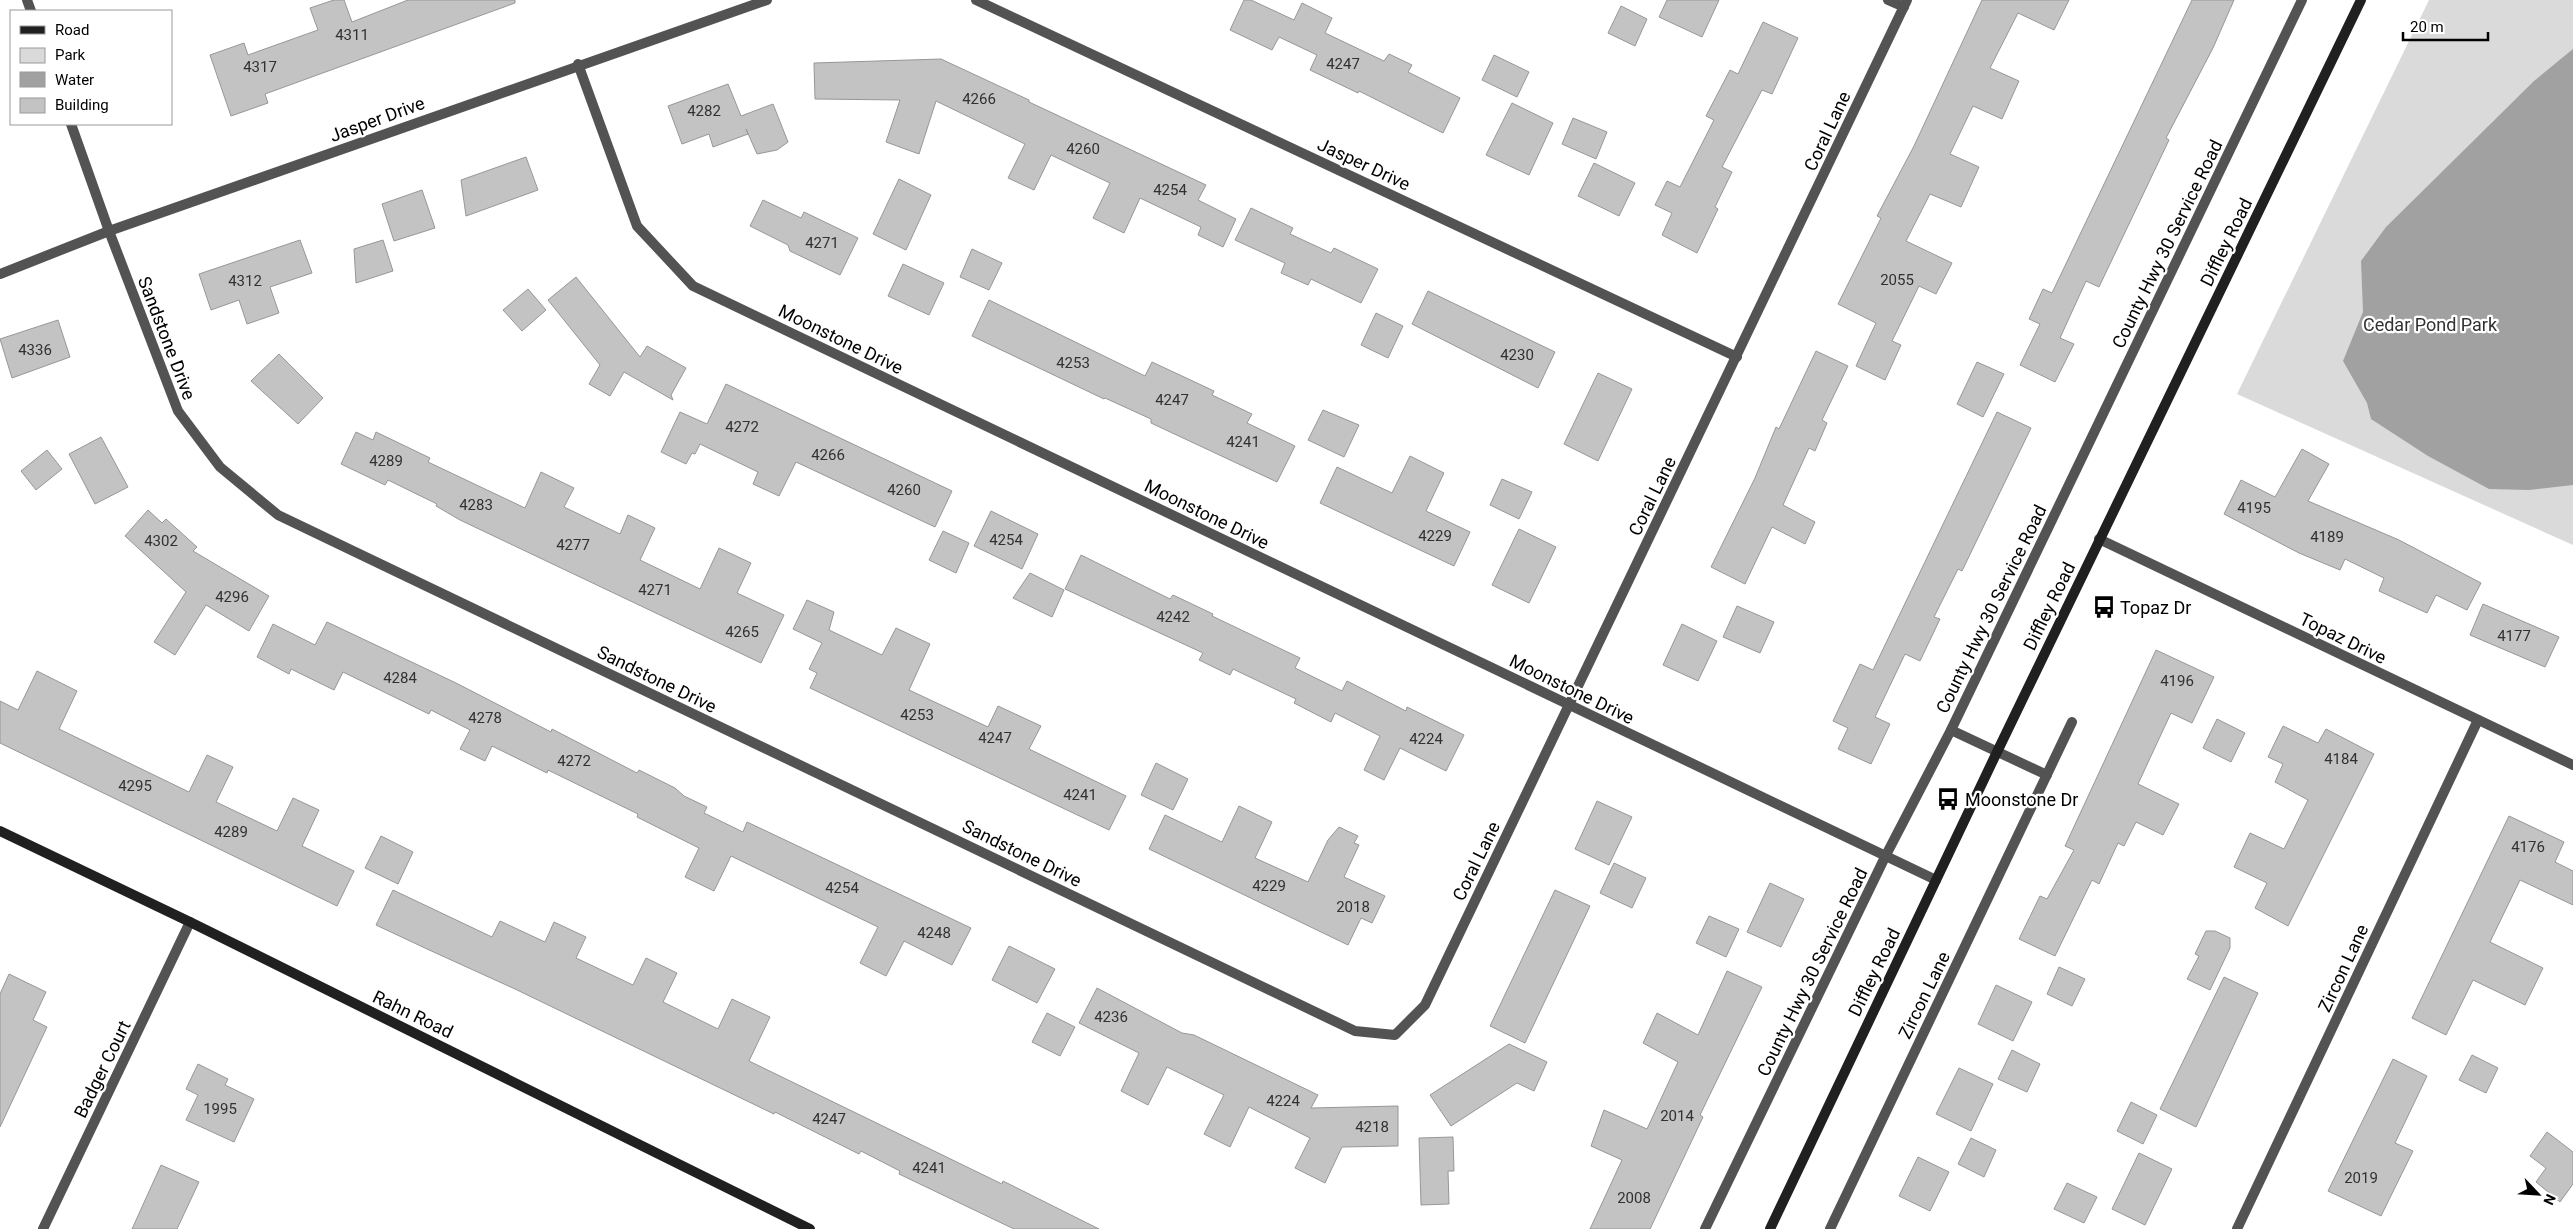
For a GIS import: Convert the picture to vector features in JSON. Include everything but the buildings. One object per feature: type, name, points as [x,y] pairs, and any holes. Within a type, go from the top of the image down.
[{"type":"main road","name":"Diffley Road","points":[[1770,1229],[2099,539],[2361,0]]},
{"type":"main road","name":"Rahn Road","points":[[0,831],[190,922],[810,1229]]},
{"type":"street","name":"Jasper Drive","points":[[0,274],[109,231],[578,64],[767,0]]},
{"type":"street","name":"Jasper Drive","points":[[976,0],[1737,357]]},
{"type":"street","points":[[1888,0],[1906,4]]},
{"type":"street","name":"County Hwy 30 Service Road","points":[[1705,1229],[1885,857],[1951,730],[2302,0]]},
{"type":"street","name":"Coral Lane","points":[[1425,1005],[1906,4]]},
{"type":"street","name":"Moonstone Drive","points":[[578,64],[637,226],[693,286],[1936,880]]},
{"type":"street","name":"Sandstone Drive","points":[[71,125],[109,231],[178,411],[220,467],[278,515],[1355,1031],[1395,1035],[1425,1005]]},
{"type":"street","name":"Topaz Drive","points":[[2099,539],[2573,765]]},
{"type":"street","name":"Zircon Lane","points":[[2238,1229],[2478,720]]},
{"type":"street","name":"Zircon Lane","points":[[1830,1229],[2072,722]]},
{"type":"street","points":[[1951,730],[2047,775]]},
{"type":"street","name":"Badger Court","points":[[43,1229],[190,922]]},
{"type":"green space","name":"Cedar Pond Park","points":[[2429,0],[2573,0],[2573,545],[2237,394]]},
{"type":"water","points":[[2573,49],[2573,485],[2529,490],[2489,489],[2428,456],[2371,419],[2367,403],[2343,361],[2363,312],[2361,261],[2386,227],[2534,81]]},
{"type":"place","name":"Topaz Dr","points":[[2104,607]]},
{"type":"place","name":"Moonstone Dr","points":[[1948,799]]}]
